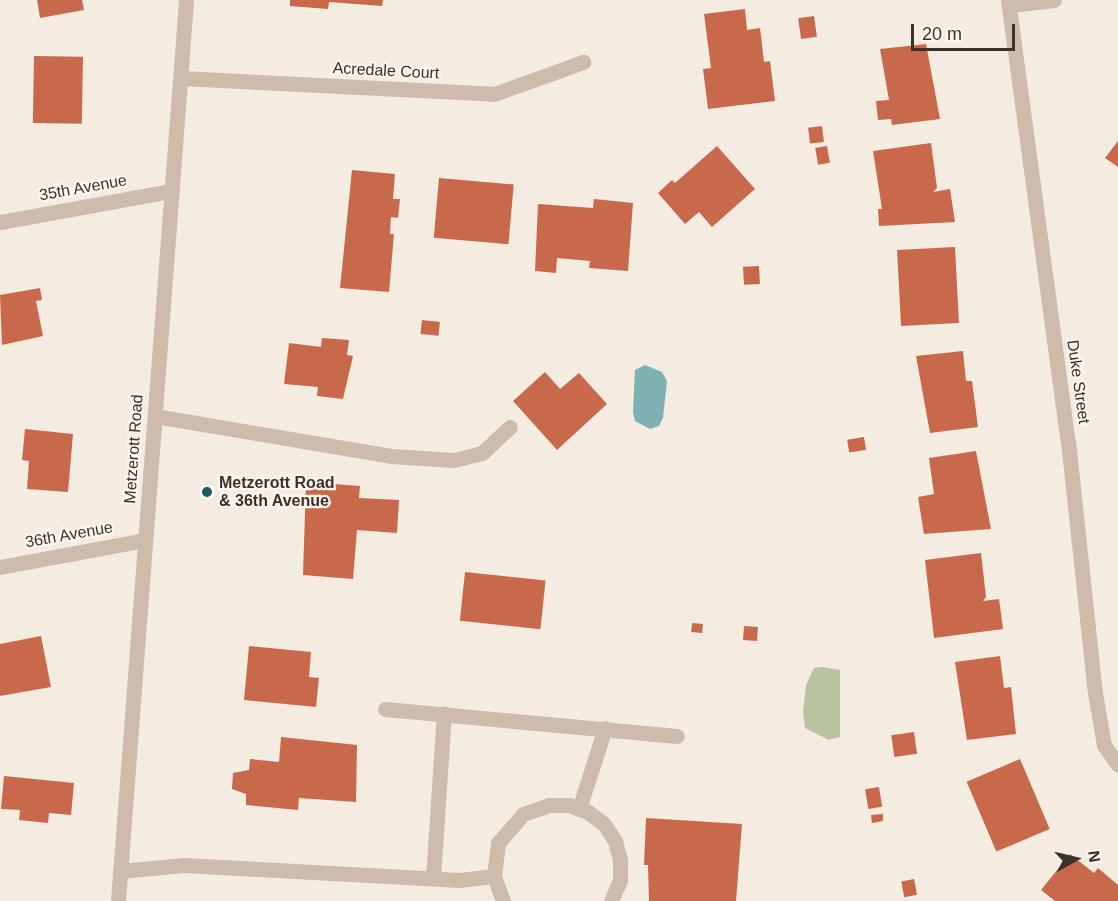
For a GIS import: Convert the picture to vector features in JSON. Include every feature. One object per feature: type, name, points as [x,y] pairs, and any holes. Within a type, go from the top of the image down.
[{"type":"street","name":"Metzerott Road","points":[[117,901],[186,0]]},
{"type":"street","points":[[1009,3],[1054,0]]},
{"type":"street","name":"Duke Street","points":[[1009,3],[1068,441],[1095,693],[1104,745],[1118,765]]},
{"type":"street","name":"Acredale Court","points":[[181,78],[495,94],[583,62]]},
{"type":"street","name":"35th Avenue","points":[[0,222],[171,190]]},
{"type":"street","points":[[155,416],[391,456],[454,460],[482,453],[510,427]]},
{"type":"street","name":"36th Avenue","points":[[0,567],[145,540]]},
{"type":"street","points":[[385,709],[677,736]]},
{"type":"street","points":[[433,878],[444,713]]},
{"type":"street","points":[[579,809],[605,728]]},
{"type":"street","points":[[503,901],[494,876],[498,843],[523,814],[549,805],[579,809],[603,824],[615,841],[620,860],[620,880],[611,901]]},
{"type":"street","points":[[120,871],[184,865],[433,878],[494,876]]},
{"type":"green space","points":[[814,668],[840,670],[840,737],[829,740],[805,728],[803,712],[806,685]]},
{"type":"water","points":[[645,365],[662,372],[667,381],[663,418],[659,426],[650,429],[635,421],[633,412],[635,370]]},
{"type":"building","points":[[37,0],[82,0],[84,10],[40,18]]},
{"type":"building","points":[[290,0],[383,0],[382,6],[329,2],[328,9],[290,6]]},
{"type":"building","points":[[745,9],[747,30],[760,28],[764,62],[770,61],[775,101],[708,109],[703,69],[711,68],[704,14]]},
{"type":"building","points":[[814,16],[817,37],[801,39],[798,18]]},
{"type":"building","points":[[926,44],[940,119],[892,125],[891,119],[878,120],[876,101],[889,100],[880,49]]},
{"type":"building","points":[[34,56],[83,57],[82,124],[33,123]]},
{"type":"building","points":[[822,126],[824,142],[810,144],[808,128]]},
{"type":"building","points":[[1118,141],[1118,167],[1105,158]]},
{"type":"building","points":[[931,143],[937,188],[933,192],[950,189],[955,222],[879,226],[878,209],[882,209],[873,151]]},
{"type":"building","points":[[717,146],[755,189],[712,227],[699,212],[685,224],[658,193],[672,180],[675,183]]},
{"type":"building","points":[[827,146],[830,163],[818,165],[815,148]]},
{"type":"building","points":[[352,170],[395,174],[393,199],[400,199],[398,218],[391,217],[390,234],[394,234],[389,292],[340,288]]},
{"type":"building","points":[[439,178],[514,185],[508,244],[434,238]]},
{"type":"building","points":[[594,199],[633,203],[628,271],[589,268],[590,261],[557,258],[556,273],[535,271],[538,204],[593,208]]},
{"type":"building","points":[[955,247],[959,323],[901,326],[897,250]]},
{"type":"building","points":[[759,266],[760,284],[744,285],[743,267]]},
{"type":"building","points":[[40,288],[42,300],[36,301],[43,336],[2,345],[0,295]]},
{"type":"building","points":[[422,320],[440,322],[438,336],[421,334]]},
{"type":"building","points":[[322,338],[349,340],[347,355],[353,356],[343,399],[317,396],[318,387],[284,384],[289,343],[321,347]]},
{"type":"building","points":[[963,351],[966,381],[972,381],[978,427],[930,433],[916,356]]},
{"type":"building","points":[[545,372],[560,389],[579,373],[607,404],[557,450],[513,401]]},
{"type":"building","points":[[25,429],[73,434],[68,492],[27,489],[29,461],[22,460]]},
{"type":"building","points":[[864,437],[866,450],[849,452],[847,440]]},
{"type":"building","points":[[976,451],[991,529],[924,534],[918,497],[934,494],[929,458]]},
{"type":"building","points":[[306,482],[360,486],[359,498],[399,500],[397,533],[357,530],[353,579],[303,575]]},
{"type":"building","points":[[981,553],[986,597],[983,601],[999,599],[1003,629],[934,638],[925,560]]},
{"type":"building","points":[[465,572],[546,580],[540,629],[460,621]]},
{"type":"building","points":[[692,623],[703,624],[702,633],[691,632]]},
{"type":"building","points":[[744,626],[758,627],[757,641],[743,640]]},
{"type":"building","points":[[41,636],[51,687],[0,696],[0,644]]},
{"type":"building","points":[[249,646],[311,652],[309,677],[319,678],[316,707],[244,700]]},
{"type":"building","points":[[1000,656],[1004,688],[1011,687],[1016,734],[967,740],[955,662]]},
{"type":"building","points":[[914,732],[917,754],[894,757],[891,735]]},
{"type":"building","points":[[281,737],[357,745],[356,802],[299,798],[298,810],[246,805],[246,794],[232,789],[233,773],[249,770],[250,759],[279,762]]},
{"type":"building","points":[[1020,759],[1050,829],[996,852],[967,782]]},
{"type":"building","points":[[4,776],[74,783],[71,815],[49,813],[48,823],[19,820],[20,810],[1,809]]},
{"type":"building","points":[[879,787],[882,807],[868,809],[865,789]]},
{"type":"building","points":[[883,814],[883,821],[872,823],[871,815]]},
{"type":"building","points":[[646,818],[742,824],[736,901],[649,901],[648,865],[644,865]]},
{"type":"building","points":[[1070,854],[1094,873],[1098,868],[1118,885],[1118,901],[1055,901],[1041,890]]},
{"type":"building","points":[[914,879],[917,895],[904,897],[901,881]]},
{"type":"place","name":"Metzerott Road & 36th Avenue","points":[[207,492]]}]
